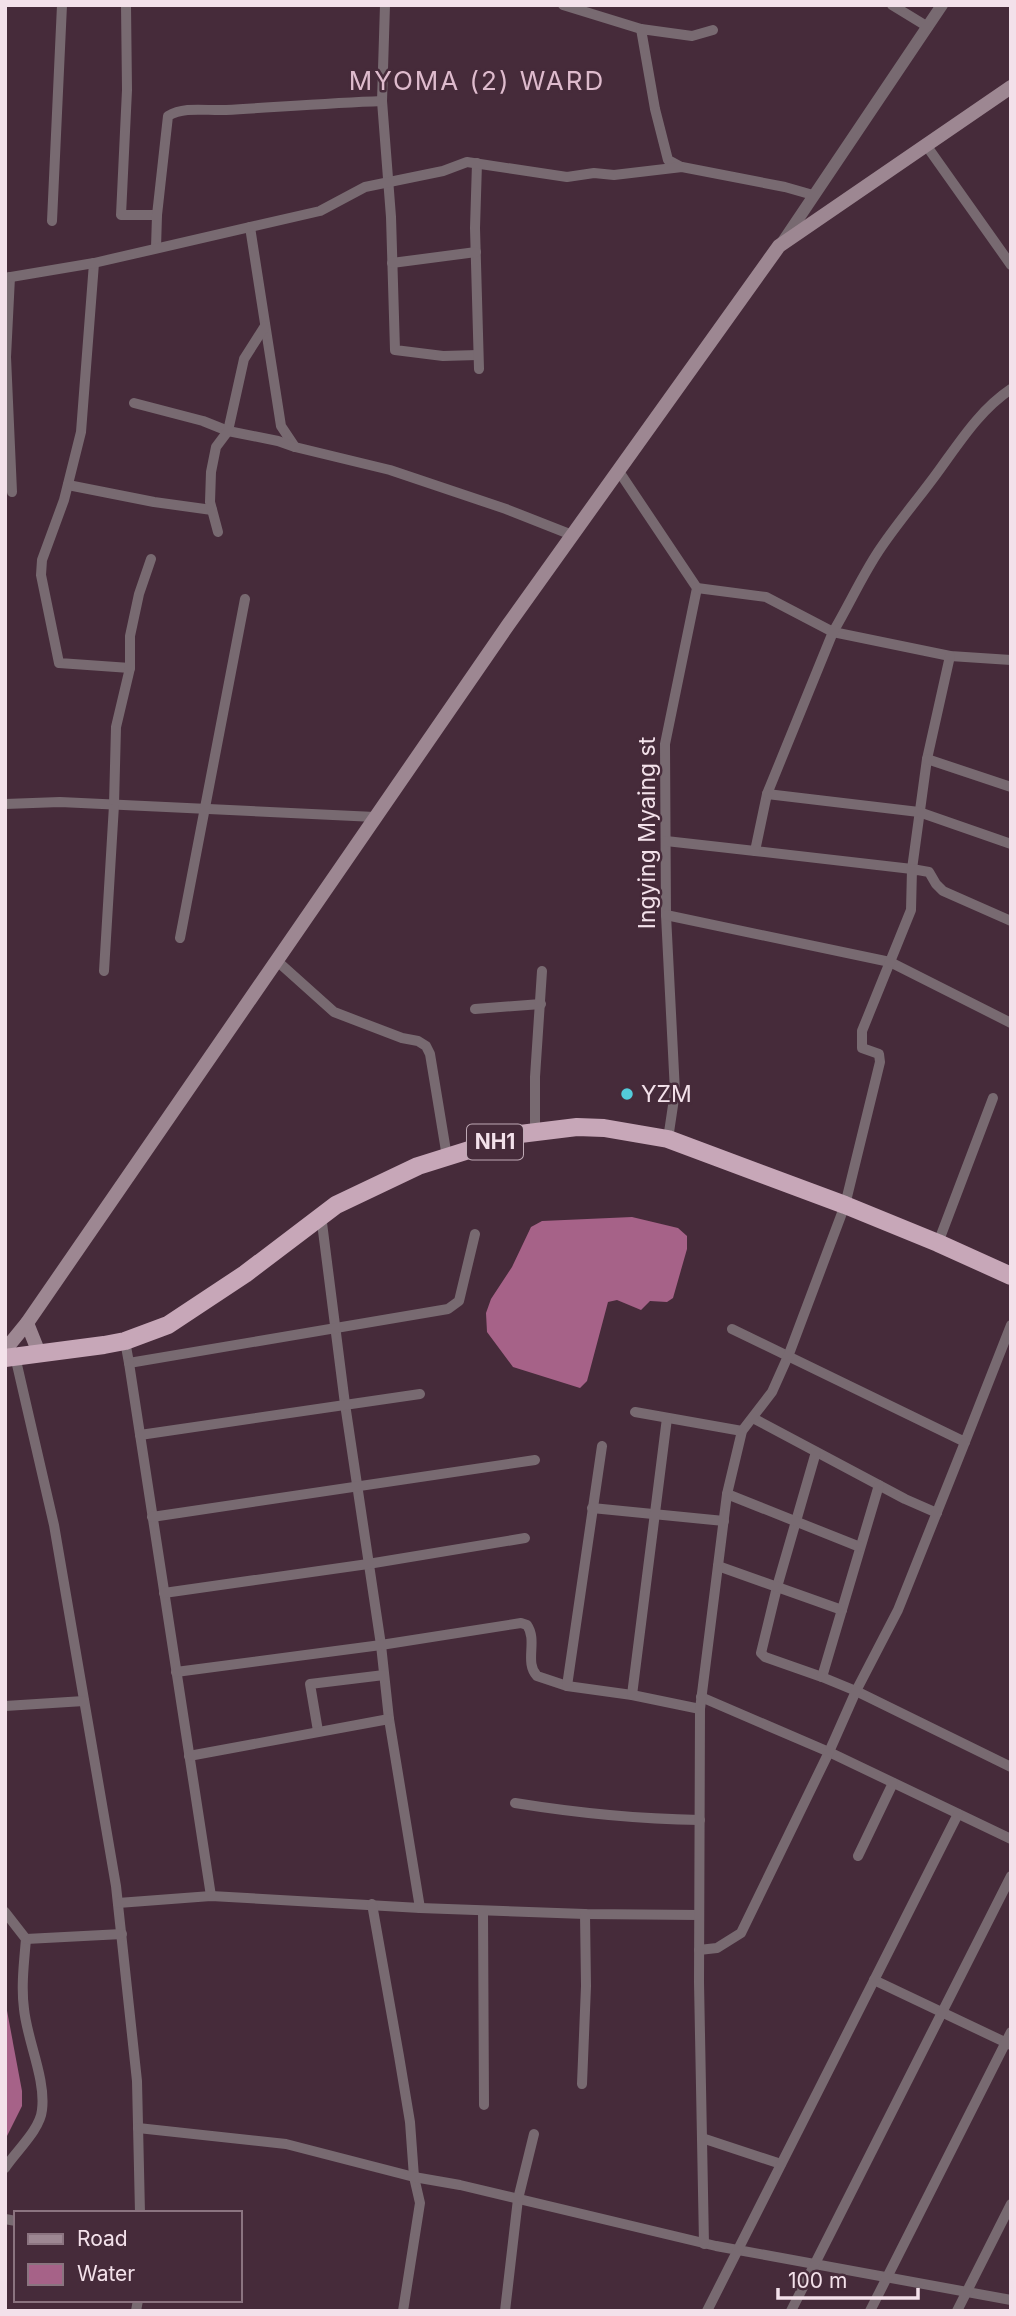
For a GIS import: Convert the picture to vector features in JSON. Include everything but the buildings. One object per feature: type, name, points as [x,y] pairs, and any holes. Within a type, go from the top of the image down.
[{"type":"highway","name":"NH1","points":[[8,1355],[125,1341],[168,1325],[245,1274],[336,1205],[418,1166],[535,1130],[604,1128],[668,1139],[845,1205],[1011,1276]]},
{"type":"main road","points":[[8,1355],[27,1323],[375,817],[779,246],[1011,87]]},
{"type":"main road","points":[[27,1323],[39,1353]]},
{"type":"street","points":[[52,221],[62,5]]},
{"type":"street","points":[[127,5],[127,90],[121,215],[157,215]]},
{"type":"street","points":[[385,5],[382,101],[395,350],[443,356],[478,355]]},
{"type":"street","points":[[892,5],[928,27]]},
{"type":"street","points":[[779,246],[942,5]]},
{"type":"street","points":[[566,6],[640,29],[692,36],[713,30]]},
{"type":"street","points":[[640,29],[668,160],[682,167],[813,195]]},
{"type":"street","points":[[156,248],[168,116],[179,110],[382,101]]},
{"type":"street","points":[[926,145],[1011,265]]},
{"type":"street","points":[[12,492],[6,357],[8,277],[94,263],[320,211],[365,187],[443,171],[467,162],[567,177],[682,167]]},
{"type":"street","points":[[477,163],[479,369]]},
{"type":"street","points":[[250,227],[281,426],[295,447]]},
{"type":"street","points":[[392,263],[476,252]]},
{"type":"street","points":[[94,263],[81,432],[68,485],[42,560],[41,575],[57,661],[63,664],[130,667]]},
{"type":"street","points":[[218,532],[210,502],[211,472],[216,446],[228,430],[244,359],[265,326]]},
{"type":"street","points":[[755,851],[767,794],[833,632],[860,580],[880,548],[970,426],[999,396],[1011,388]]},
{"type":"street","points":[[134,403],[228,430],[390,470],[506,509],[572,535]]},
{"type":"street","points":[[618,470],[697,588],[766,597],[833,632],[950,656],[1011,660]]},
{"type":"street","points":[[68,485],[212,510]]},
{"type":"street","points":[[104,971],[116,727],[130,667],[130,636],[139,594],[151,559]]},
{"type":"street","name":"Ingying Myaing st","points":[[668,1139],[676,1093],[666,915],[665,744],[697,588]]},
{"type":"street","points":[[180,938],[245,599]]},
{"type":"street","points":[[704,2244],[699,1950],[701,1703],[727,1494],[742,1431],[772,1392],[845,1205],[880,1062],[879,1055],[862,1048],[862,1031],[911,911],[912,869],[927,759],[950,656]]},
{"type":"street","points":[[927,759],[1009,787],[1011,772]]},
{"type":"street","points":[[767,794],[919,812],[1011,844]]},
{"type":"street","points":[[5,804],[60,802],[375,817]]},
{"type":"street","points":[[666,841],[929,872],[943,891],[1011,921]]},
{"type":"street","points":[[666,915],[890,962],[1011,1023]]},
{"type":"street","points":[[276,960],[334,1012],[426,1046],[430,1054],[447,1157]]},
{"type":"street","points":[[535,1130],[535,1077],[542,971]]},
{"type":"street","points":[[475,1009],[541,1004]]},
{"type":"street","points":[[938,1243],[993,1098]]},
{"type":"street","points":[[321,1215],[389,1720],[420,1908]]},
{"type":"street","points":[[129,1363],[455,1306],[461,1295],[475,1234]]},
{"type":"street","points":[[699,1950],[717,1948],[741,1933],[856,1691],[898,1610],[1011,1325]]},
{"type":"street","points":[[733,1329],[965,1442]]},
{"type":"street","points":[[125,1341],[211,1896]]},
{"type":"street","points":[[8,1355],[54,1525],[118,1903],[137,2081],[140,2211]]},
{"type":"street","points":[[140,1435],[420,1394]]},
{"type":"street","points":[[635,1412],[742,1431]]},
{"type":"street","points":[[632,1695],[667,1418]]},
{"type":"street","points":[[753,1418],[878,1485],[937,1513]]},
{"type":"street","points":[[567,1686],[602,1446]]},
{"type":"street","points":[[816,1452],[761,1653],[765,1657],[856,1691],[1011,1767]]},
{"type":"street","points":[[152,1517],[535,1460]]},
{"type":"street","points":[[822,1677],[878,1485]]},
{"type":"street","points":[[727,1494],[860,1547]]},
{"type":"street","points":[[592,1508],[724,1521]]},
{"type":"street","points":[[164,1593],[525,1538]]},
{"type":"street","points":[[718,1566],[842,1610]]},
{"type":"street","points":[[176,1672],[521,1623],[527,1625],[532,1632],[531,1666],[537,1676],[567,1686],[701,1703],[829,1752],[1011,1839]]},
{"type":"street","points":[[318,1731],[310,1684],[384,1675]]},
{"type":"street","points":[[5,1706],[83,1701]]},
{"type":"street","points":[[189,1756],[389,1720]]},
{"type":"street","points":[[858,1856],[893,1783]]},
{"type":"street","points":[[515,1803],[650,1819],[699,1820]]},
{"type":"street","points":[[707,2311],[958,1814]]},
{"type":"street","points":[[791,2311],[1011,1876]]},
{"type":"street","points":[[118,1903],[211,1896],[420,1908],[699,1915]]},
{"type":"street","points":[[372,1904],[401,2069],[414,2177],[420,2203],[403,2311]]},
{"type":"street","points":[[483,1910],[484,2105]]},
{"type":"street","points":[[5,1912],[26,1939],[23,2008],[40,2084],[42,2110],[35,2129],[5,2168]]},
{"type":"street","points":[[582,2084],[586,1986],[585,1914]]},
{"type":"street","points":[[26,1939],[122,1934]]},
{"type":"street","points":[[870,2311],[1009,2040],[874,1980]]},
{"type":"street","points":[[138,2128],[286,2144],[414,2177],[704,2244],[1011,2300]]},
{"type":"street","points":[[505,2311],[518,2199],[534,2134]]},
{"type":"street","points":[[702,2138],[781,2164]]},
{"type":"street","points":[[957,2311],[1011,2204]]},
{"type":"water","points":[[632,1217],[678,1228],[687,1236],[687,1249],[673,1298],[667,1302],[650,1301],[641,1310],[617,1300],[608,1302],[587,1381],[580,1388],[513,1367],[487,1332],[486,1313],[531,1227],[542,1221]]},
{"type":"water","points":[[5,2000],[22,2091],[22,2106],[5,2140]]},
{"type":"place","name":"YZM","points":[[627,1094]]},
{"type":"district","name":"MYOMA (2) WARD","points":[[477,81]]}]
